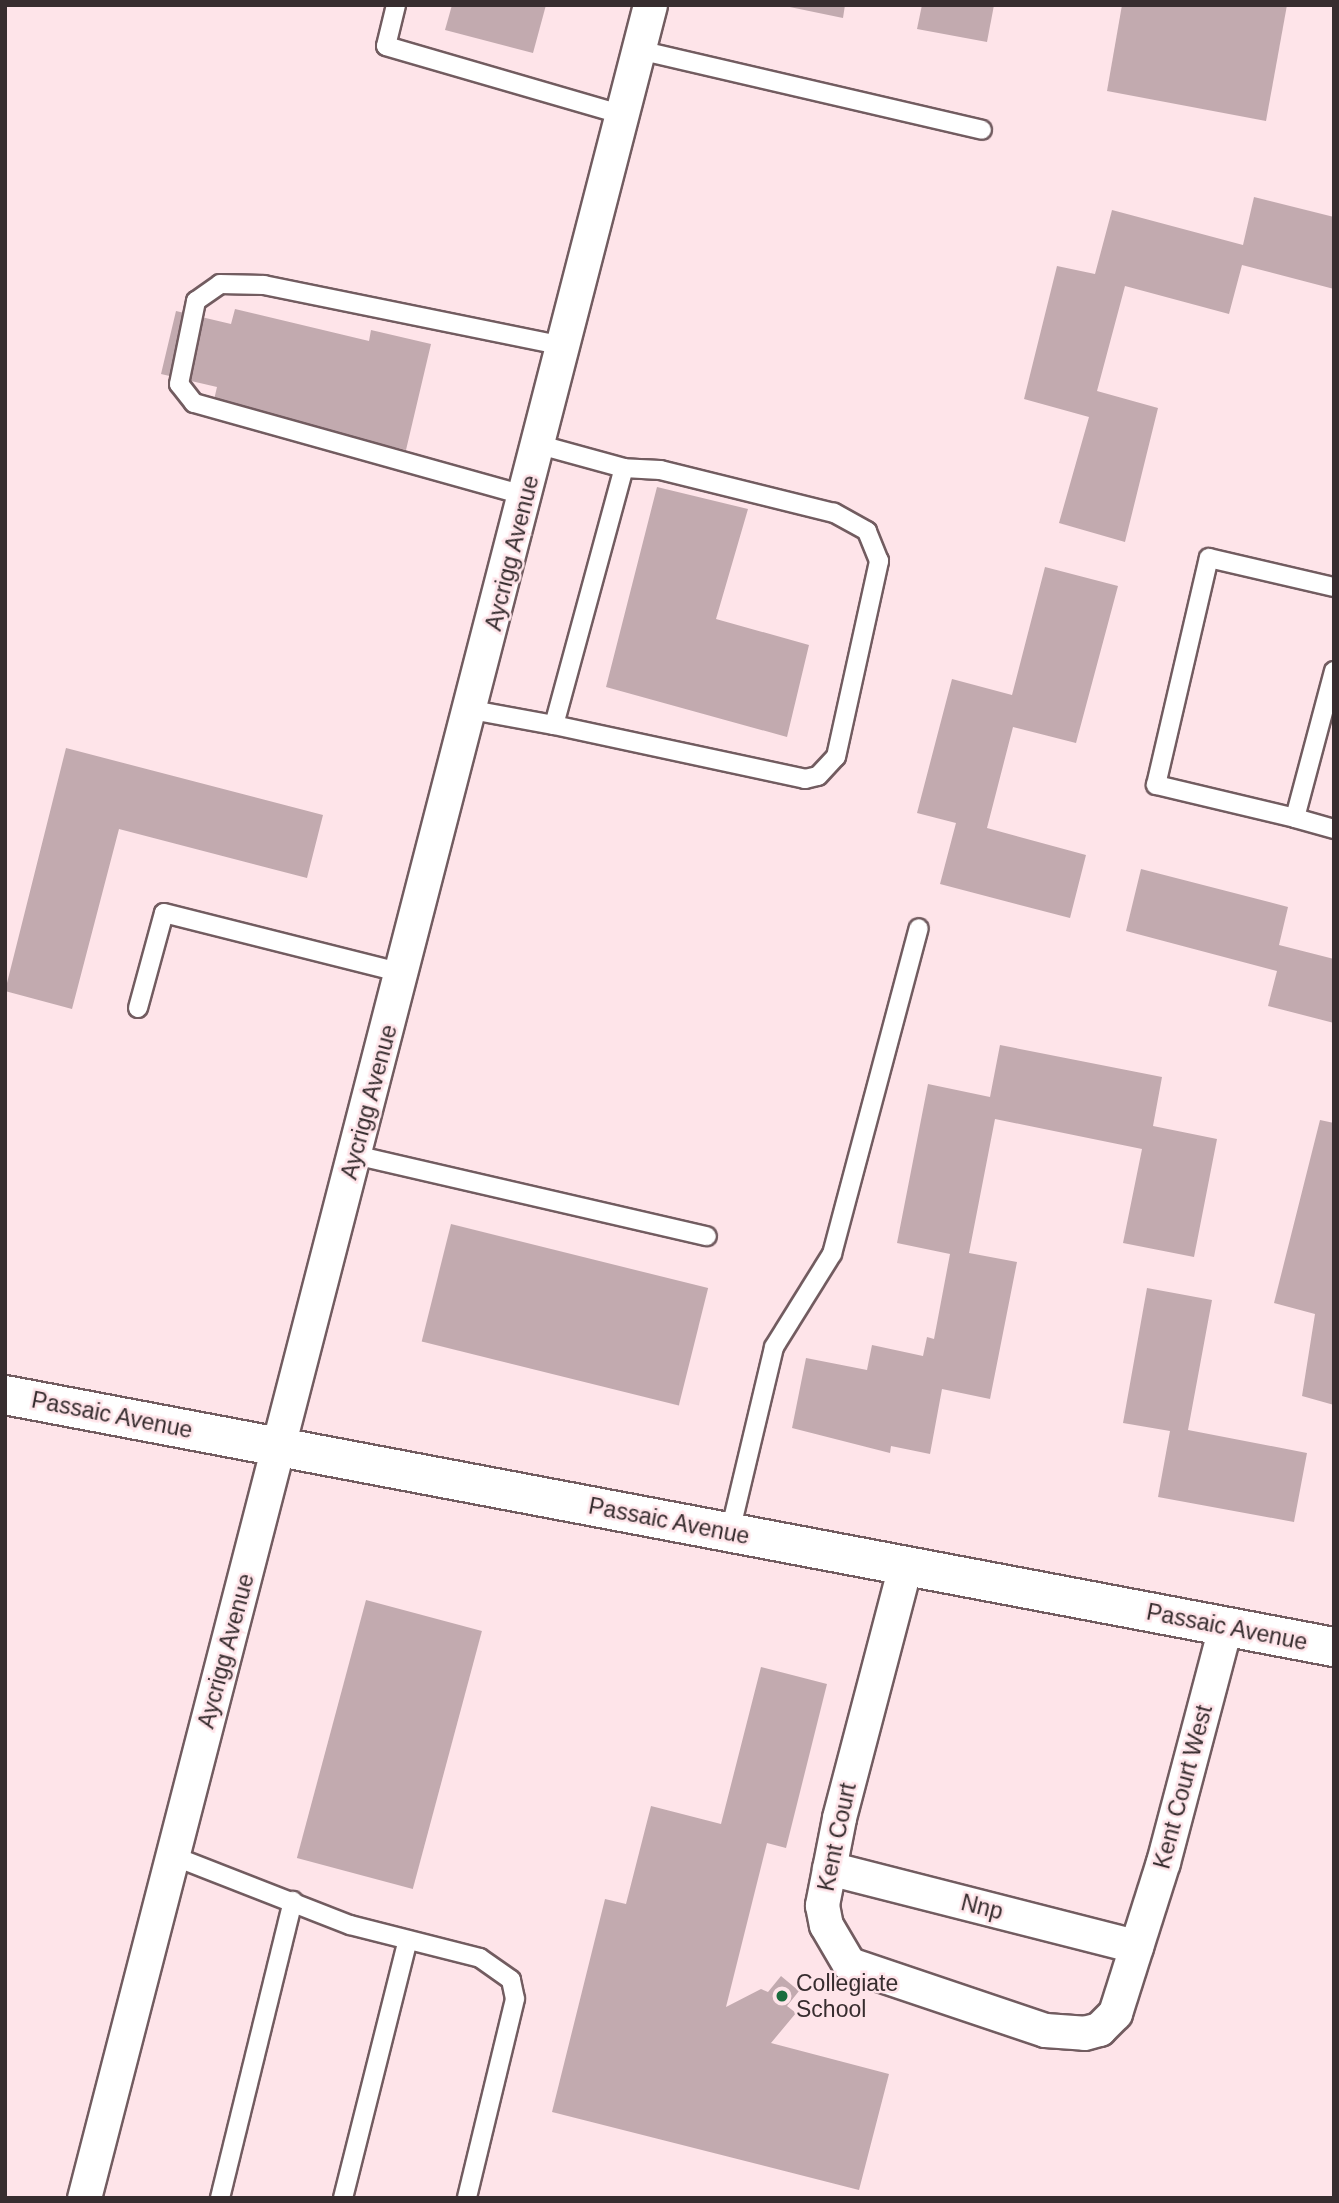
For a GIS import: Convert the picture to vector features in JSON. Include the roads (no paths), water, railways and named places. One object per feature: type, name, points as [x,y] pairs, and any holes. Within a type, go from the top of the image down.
[{"type":"street","name":"Aycrigg Avenue","points":[[84,2198],[472,710],[650,5]]},
{"type":"street","name":"Passaic Avenue","points":[[5,1395],[1334,1647]]},
{"type":"street","name":"Kent Court","points":[[905,1566],[822,1905],[849,1964],[1045,2030],[1100,2029],[1115,2012],[1136,1946]]},
{"type":"street","name":"Kent Court West","points":[[1136,1946],[1226,1627]]},
{"type":"street","name":"Nnp","points":[[829,1868],[1136,1946]]},
{"type":"lane","points":[[396,5],[386,46],[622,115]]},
{"type":"lane","points":[[639,50],[982,130]]},
{"type":"lane","points":[[527,496],[194,403],[178,384],[196,301],[220,284],[264,285],[565,346]]},
{"type":"lane","points":[[472,710],[805,779],[818,776],[836,757],[879,561],[867,531],[834,513],[660,470],[624,468],[540,445]]},
{"type":"lane","points":[[554,725],[624,468]]},
{"type":"lane","points":[[1334,587],[1209,558],[1156,785],[1334,829]]},
{"type":"lane","points":[[1294,818],[1334,671]]},
{"type":"lane","points":[[138,1008],[164,913],[404,973]]},
{"type":"lane","points":[[730,1532],[774,1347],[832,1254],[919,928]]},
{"type":"lane","points":[[355,1155],[706,1236]]},
{"type":"lane","points":[[173,1856],[408,1940],[498,1966],[515,1999],[467,2198]]},
{"type":"lane","points":[[220,2198],[293,1901]]},
{"type":"lane","points":[[343,2198],[408,1940]]},
{"type":"place","name":"Collegiate School","points":[[782,1996]]}]
